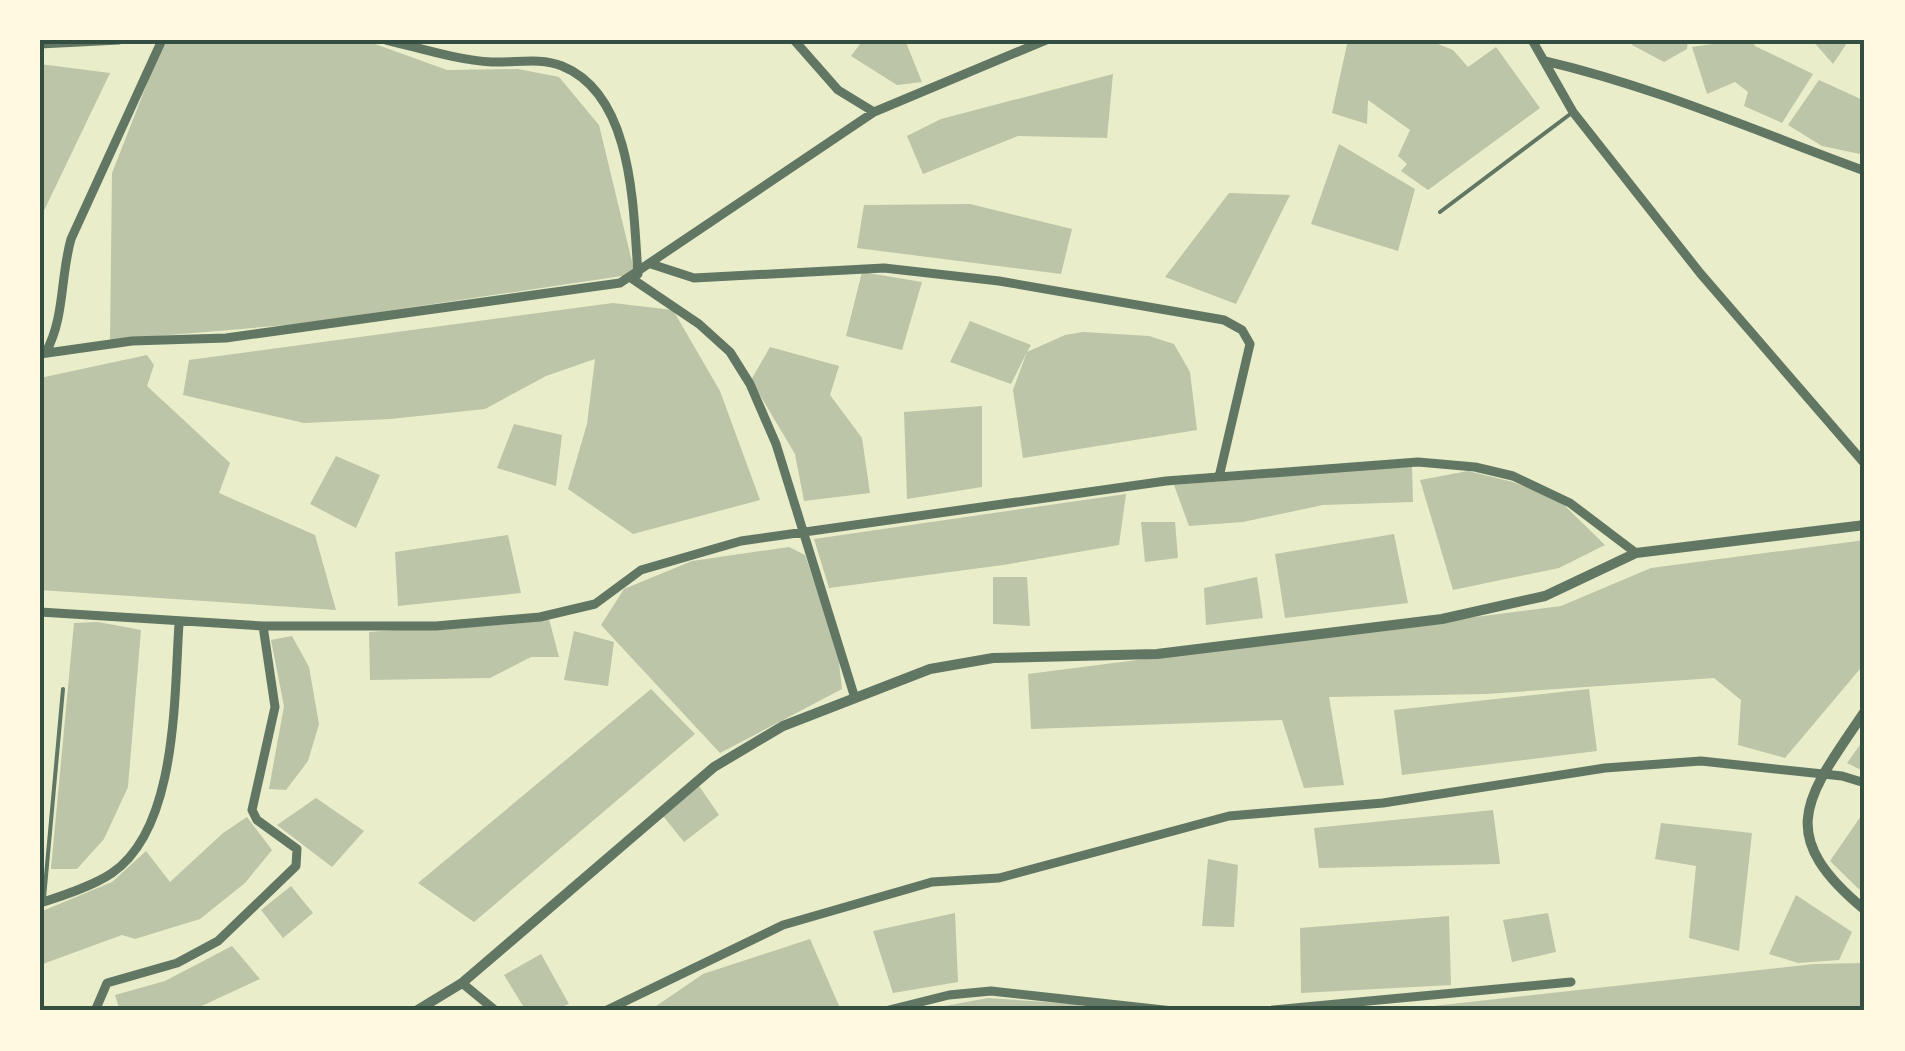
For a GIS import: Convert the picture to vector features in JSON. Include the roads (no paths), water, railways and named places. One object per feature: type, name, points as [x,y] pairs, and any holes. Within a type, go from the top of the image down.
[{"type":"street","points":[[40,44],[119,40]]},
{"type":"street","points":[[43,353],[60,326],[62,272],[71,238],[162,40]]},
{"type":"street","points":[[386,40],[491,62],[560,65],[592,84],[604,100],[621,148],[632,205],[635,276]]},
{"type":"street","points":[[794,40],[838,90],[874,112]]},
{"type":"street","points":[[43,353],[132,341],[226,338],[635,276],[874,112],[1046,40]]},
{"type":"street","points":[[1532,40],[1573,112],[1700,273],[1865,464]]},
{"type":"street","points":[[1545,61],[1617,78],[1691,103],[1865,171]]},
{"type":"street","points":[[651,264],[694,278],[884,268],[999,281],[1224,320],[1242,330],[1250,344],[1219,477]]},
{"type":"street","points":[[635,276],[730,352],[750,384],[776,444],[854,696]]},
{"type":"street","points":[[40,612],[179,624],[263,626],[436,626],[558,614],[596,604],[641,570],[741,541],[1219,477],[1418,462],[1475,467],[1513,476],[1570,503],[1636,553]]},
{"type":"street","points":[[416,1011],[462,983],[714,767],[783,726],[930,669],[994,658],[1157,654],[1442,619],[1546,596],[1636,553],[1865,525]]},
{"type":"street","points":[[42,902],[112,874],[146,834],[172,733],[179,624]]},
{"type":"street","points":[[95,1011],[107,983],[177,964],[218,941],[296,866],[297,850],[257,820],[252,810],[274,707],[263,626]]},
{"type":"street","points":[[1865,711],[1823,773],[1806,832],[1812,854],[1824,873],[1865,910]]},
{"type":"street","points":[[605,1011],[784,925],[932,882],[999,878],[1229,816],[1384,804],[1605,768],[1701,761],[1823,773],[1865,783]]},
{"type":"street","points":[[1262,1011],[1570,982]]},
{"type":"street","points":[[462,983],[494,1010]]},
{"type":"street","points":[[885,1011],[949,995],[991,991],[1173,1011]]},
{"type":"lane","points":[[1440,212],[1573,112]]},
{"type":"lane","points":[[42,902],[63,689]]}]
